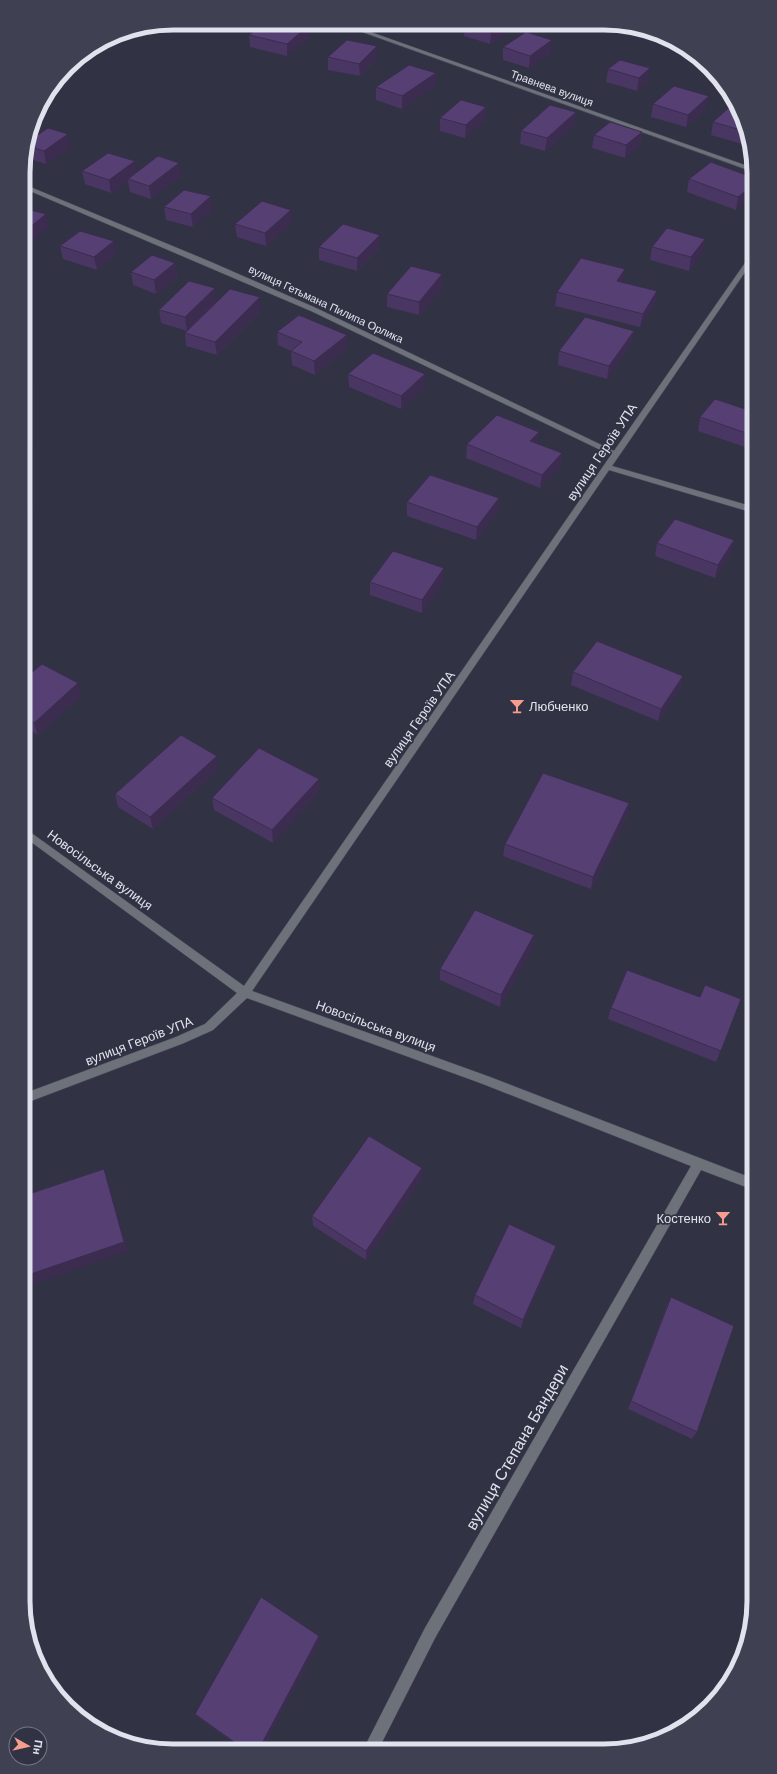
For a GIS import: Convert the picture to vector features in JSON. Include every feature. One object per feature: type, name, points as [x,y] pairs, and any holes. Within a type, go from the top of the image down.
[{"type":"street","name":"Травнева вулиця","points":[[360,30],[747,168]]},
{"type":"street","name":"вулиця Гетьмана Пилипа Орлика","points":[[30,189],[271,290],[446,372],[538,418],[615,454]]},
{"type":"street","name":"вулиця Героїв УПА","points":[[30,1096],[180,1040],[209,1027],[245,994],[747,264]]},
{"type":"street","points":[[608,467],[747,508]]},
{"type":"street","name":"Новосільська вулиця","points":[[30,836],[245,994],[486,1080],[698,1165],[747,1182]]},
{"type":"street","name":"вулиця Степана Бандери","points":[[373,1744],[430,1633],[698,1165]]},
{"type":"building","points":[[255,30],[303,30],[287,44],[249,35]]},
{"type":"building","points":[[526,32],[552,40],[530,56],[503,47]]},
{"type":"building","points":[[347,40],[377,46],[359,64],[328,57]]},
{"type":"building","points":[[620,60],[650,68],[639,78],[608,69]]},
{"type":"building","points":[[409,65],[436,73],[402,96],[376,87]]},
{"type":"building","points":[[674,86],[709,96],[688,115],[653,104]]},
{"type":"building","points":[[461,100],[486,107],[466,125],[440,118]]},
{"type":"building","points":[[550,105],[576,112],[547,138],[521,131]]},
{"type":"building","points":[[730,106],[740,130],[713,122]]},
{"type":"building","points":[[610,122],[642,132],[626,145],[594,135]]},
{"type":"building","points":[[48,128],[68,134],[44,151],[33,147],[35,137]]},
{"type":"building","points":[[108,153],[135,161],[109,180],[82,171]]},
{"type":"building","points":[[158,156],[179,163],[149,186],[128,179]]},
{"type":"building","points":[[711,162],[747,175],[747,190],[738,197],[689,179]]},
{"type":"building","points":[[184,190],[211,196],[191,214],[164,207]]},
{"type":"building","points":[[262,201],[291,210],[265,233],[235,224]]},
{"type":"building","points":[[30,210],[46,214],[30,227]]},
{"type":"building","points":[[343,224],[380,235],[357,258],[319,247]]},
{"type":"building","points":[[667,228],[705,239],[691,257],[652,247]]},
{"type":"building","points":[[80,231],[114,241],[94,257],[60,246]]},
{"type":"building","points":[[152,255],[175,263],[154,280],[131,272]]},
{"type":"building","points":[[581,258],[625,269],[617,281],[657,291],[643,314],[557,292]]},
{"type":"building","points":[[411,266],[442,274],[419,302],[387,294]]},
{"type":"building","points":[[189,281],[215,288],[185,317],[159,310]]},
{"type":"building","points":[[230,289],[260,297],[215,342],[185,333]]},
{"type":"building","points":[[299,315],[347,335],[314,361],[291,351],[302,342],[277,332]]},
{"type":"building","points":[[585,317],[634,331],[609,366],[559,351]]},
{"type":"building","points":[[373,353],[425,374],[401,396],[348,374]]},
{"type":"building","points":[[715,399],[747,410],[747,433],[700,417]]},
{"type":"building","points":[[497,415],[539,432],[530,441],[562,453],[542,475],[467,444]]},
{"type":"building","points":[[430,475],[499,498],[477,527],[407,502]]},
{"type":"building","points":[[675,519],[734,540],[718,565],[657,543]]},
{"type":"building","points":[[393,551],[444,568],[422,600],[370,582]]},
{"type":"building","points":[[597,641],[683,676],[661,709],[573,672]]},
{"type":"building","points":[[42,664],[78,683],[34,723],[30,720],[30,674]]},
{"type":"building","points":[[181,735],[217,756],[150,817],[115,794]]},
{"type":"building","points":[[259,748],[319,779],[272,830],[212,798]]},
{"type":"building","points":[[543,773],[629,803],[593,877],[505,844]]},
{"type":"building","points":[[475,910],[534,935],[501,995],[440,969]]},
{"type":"building","points":[[627,970],[700,997],[705,985],[741,999],[721,1051],[611,1008]]},
{"type":"building","points":[[369,1136],[422,1168],[366,1251],[312,1216]]},
{"type":"building","points":[[104,1169],[124,1242],[30,1274],[30,1194]]},
{"type":"building","points":[[509,1224],[556,1246],[523,1320],[475,1295]]},
{"type":"building","points":[[671,1297],[734,1326],[697,1432],[631,1401]]},
{"type":"building","points":[[261,1597],[319,1636],[262,1744],[237,1744],[195,1714]]},
{"type":"place","name":"Любченко","points":[[517,706]]},
{"type":"place","name":"Костенко","points":[[723,1218]]}]
